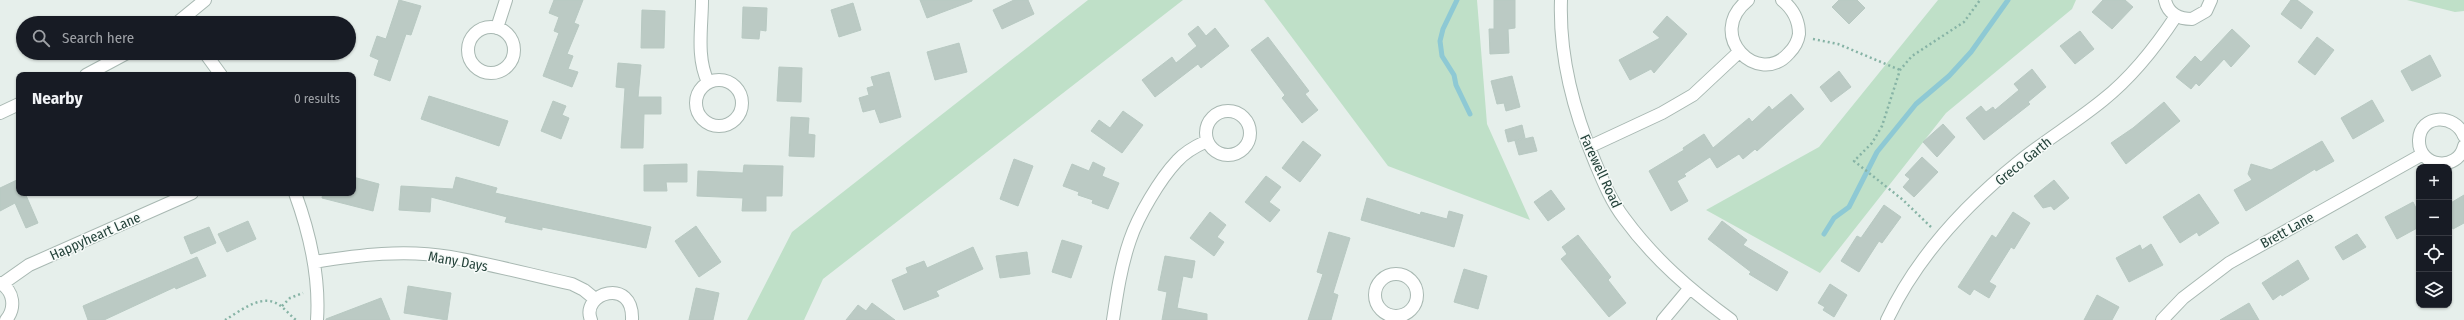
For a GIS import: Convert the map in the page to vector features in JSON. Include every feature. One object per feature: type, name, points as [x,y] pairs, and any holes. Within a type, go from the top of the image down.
[{"type":"street","points":[[187,16],[205,0]]},
{"type":"street","points":[[497,28],[506,0]]},
{"type":"street","points":[[702,0],[702,69],[708,82]]},
{"type":"street","name":"Farewell Road","points":[[1561,0],[1568,77],[1576,114],[1605,185],[1623,217],[1647,247],[1689,289],[1731,320]]},
{"type":"street","points":[[1748,0],[1734,15],[1731,26],[1732,38],[1739,52],[1750,61],[1764,64],[1777,62],[1787,56],[1794,48],[1799,36],[1798,20],[1790,6],[1782,0]]},
{"type":"street","points":[[2165,0],[2170,11],[2176,16],[2188,19],[2200,16],[2206,11],[2211,0]]},
{"type":"street","name":"Greco Garth","points":[[1887,320],[1896,300],[1940,236],[2020,161],[2103,100],[2132,74],[2154,48],[2176,16]]},
{"type":"street","points":[[1589,147],[1662,113],[1693,95],[1739,52]]},
{"type":"street","points":[[92,72],[115,60]]},
{"type":"street","points":[[210,60],[219,72]]},
{"type":"street","points":[[0,113],[16,105]]},
{"type":"street","points":[[2464,136],[2458,125],[2446,119],[2433,120],[2427,124],[2420,134],[2420,148],[2423,154],[2432,162],[2445,164],[2456,159],[2464,146]]},
{"type":"street","points":[[1113,320],[1122,268],[1130,238],[1143,213],[1177,161],[1193,147],[1207,141]]},
{"type":"street","name":"Brett Lane","points":[[2162,320],[2183,298],[2229,263],[2423,154]]},
{"type":"street","name":"Happyheart Lane","points":[[6,320],[12,311],[13,301],[11,294],[1,284],[29,265],[185,196]]},
{"type":"street","points":[[296,196],[306,224],[314,262],[317,288],[317,320]]},
{"type":"street","name":"Many Days","points":[[314,262],[377,254],[450,257],[572,284],[584,290],[595,299]]},
{"type":"street","points":[[1663,320],[1689,289]]},
{"type":"street","points":[[591,320],[590,308],[595,299],[605,293],[616,293],[623,296],[632,310],[632,320]]},
{"type":"path","points":[[1940,236],[1903,200],[1854,161],[1872,143],[1882,126],[1900,70],[1912,56],[1964,22],[1980,0]]},
{"type":"path","points":[[1799,36],[1838,44],[1900,70]]},
{"type":"path","points":[[282,306],[290,298],[317,288]]},
{"type":"path","points":[[225,320],[260,300],[272,301],[282,306],[296,320]]},
{"type":"green space","points":[[1088,0],[1183,0],[823,279],[804,320],[747,320],[792,232]]},
{"type":"green space","points":[[1264,0],[1477,0],[1487,124],[1530,220],[1388,166]]},
{"type":"green space","points":[[1938,0],[2076,0],[2072,9],[1946,113],[1820,273],[1706,210],[1819,147]]},
{"type":"green space","points":[[2407,0],[2464,0],[2464,11],[2455,12]]},
{"type":"building","points":[[399,0],[421,6],[411,35],[406,34],[390,81],[374,75],[379,60],[370,56],[377,36],[386,39]]},
{"type":"building","points":[[554,0],[583,0],[574,23],[579,25],[567,54],[573,56],[568,69],[578,72],[572,87],[543,76],[559,33],[554,31],[559,17],[549,13]]},
{"type":"building","points":[[920,0],[972,0],[972,1],[927,18]]},
{"type":"building","points":[[1014,0],[1028,0],[1034,14],[1002,29],[993,10]]},
{"type":"building","points":[[1494,0],[1515,0],[1515,28],[1508,29],[1509,53],[1490,54],[1489,29],[1494,29]]},
{"type":"building","points":[[1839,0],[1857,0],[1865,8],[1849,24],[1832,7]]},
{"type":"building","points":[[2103,0],[2125,0],[2133,7],[2112,29],[2092,12]]},
{"type":"building","points":[[2291,0],[2297,0],[2313,12],[2301,29],[2281,14]]},
{"type":"building","points":[[853,3],[861,30],[839,37],[831,10]]},
{"type":"building","points":[[743,7],[767,8],[766,31],[760,30],[759,39],[742,38]]},
{"type":"building","points":[[642,10],[665,11],[664,48],[641,48]]},
{"type":"building","points":[[1667,16],[1687,34],[1654,73],[1651,69],[1630,80],[1619,60],[1660,38],[1653,32]]},
{"type":"building","points":[[1198,26],[1206,36],[1215,28],[1229,46],[1201,68],[1198,64],[1155,97],[1142,80],[1172,57],[1176,63],[1197,46],[1188,34]]},
{"type":"building","points":[[2232,29],[2250,46],[2231,67],[2224,59],[2199,86],[2196,83],[2191,89],[2176,77],[2195,56],[2201,62]]},
{"type":"building","points":[[2080,31],[2094,49],[2075,64],[2060,46]]},
{"type":"building","points":[[1268,37],[1309,91],[1305,94],[1318,110],[1302,123],[1282,98],[1285,95],[1251,50]]},
{"type":"building","points":[[2317,37],[2334,50],[2315,75],[2298,62]]},
{"type":"building","points":[[959,43],[967,72],[935,80],[927,52]]},
{"type":"building","points":[[2430,55],[2441,76],[2412,91],[2401,71]]},
{"type":"building","points":[[618,63],[641,65],[638,97],[661,97],[661,114],[644,114],[643,148],[621,148],[625,88],[616,87]]},
{"type":"building","points":[[779,67],[802,68],[801,102],[777,101]]},
{"type":"building","points":[[2032,69],[2046,87],[2028,102],[2030,104],[1984,140],[1966,118],[1981,106],[1986,112],[1993,107],[1995,110],[2019,90],[2014,84]]},
{"type":"building","points":[[1839,71],[1851,87],[1831,102],[1820,87]]},
{"type":"building","points":[[889,72],[901,117],[880,123],[875,109],[863,112],[859,98],[869,95],[867,88],[874,86],[871,77]]},
{"type":"building","points":[[1512,76],[1520,107],[1506,111],[1504,103],[1497,104],[1491,81]]},
{"type":"building","points":[[1791,94],[1804,109],[1757,151],[1755,149],[1743,159],[1739,154],[1717,168],[1710,157],[1684,174],[1686,176],[1677,181],[1688,201],[1671,211],[1649,171],[1684,150],[1683,148],[1704,134],[1713,148],[1749,118],[1752,122],[1769,106],[1772,110]]},
{"type":"building","points":[[429,96],[508,121],[499,146],[421,119]]},
{"type":"building","points":[[2372,100],[2384,121],[2353,139],[2341,118]]},
{"type":"building","points":[[553,101],[566,106],[562,115],[569,118],[561,139],[541,131]]},
{"type":"building","points":[[2164,102],[2180,121],[2126,164],[2111,143],[2133,128]]},
{"type":"building","points":[[1123,111],[1143,125],[1122,153],[1091,131],[1099,120],[1110,128]]},
{"type":"building","points":[[791,117],[809,118],[808,134],[815,135],[814,157],[789,156]]},
{"type":"building","points":[[1943,124],[1955,137],[1937,157],[1923,142]]},
{"type":"building","points":[[1522,125],[1525,138],[1508,142],[1505,130]]},
{"type":"building","points":[[1533,137],[1537,151],[1519,155],[1515,141]]},
{"type":"building","points":[[1303,141],[1321,155],[1300,182],[1282,168]]},
{"type":"building","points":[[2322,141],[2334,161],[2316,171],[2315,169],[2246,211],[2234,190],[2252,180],[2248,174],[2251,164],[2271,170]]},
{"type":"building","points":[[1922,157],[1938,172],[1914,197],[1903,187],[1910,179],[1905,175]]},
{"type":"building","points":[[1014,159],[1033,166],[1018,206],[1000,199]]},
{"type":"building","points":[[1093,162],[1105,168],[1102,176],[1119,183],[1108,209],[1092,203],[1093,200],[1078,195],[1079,192],[1063,186],[1072,164],[1089,171]]},
{"type":"building","points":[[687,164],[687,182],[666,182],[667,191],[644,191],[644,165]]},
{"type":"building","points":[[744,165],[783,166],[782,196],[766,196],[766,211],[742,211],[743,198],[697,196],[698,171],[743,173]]},
{"type":"building","points":[[1266,176],[1281,187],[1269,202],[1280,210],[1270,222],[1245,202]]},
{"type":"building","points":[[456,177],[497,188],[495,193],[651,227],[646,248],[542,227],[542,230],[505,222],[507,217],[431,197],[430,212],[399,210],[401,186],[453,189]]},
{"type":"building","points":[[356,178],[379,184],[373,211],[322,198],[322,196],[356,196]]},
{"type":"building","points":[[16,180],[16,196],[26,196],[38,223],[26,228],[15,203],[0,211],[0,188]]},
{"type":"building","points":[[2054,180],[2069,198],[2054,210],[2051,206],[2043,208],[2034,196]]},
{"type":"building","points":[[1551,190],[1565,209],[1548,221],[1534,202]]},
{"type":"building","points":[[2199,194],[2219,223],[2199,236],[2197,232],[2180,243],[2163,217]]},
{"type":"building","points":[[2464,195],[2464,223],[2453,229],[2452,227],[2452,202]]},
{"type":"building","points":[[1367,198],[1420,215],[1421,212],[1447,219],[1449,211],[1463,215],[1454,247],[1361,220]]},
{"type":"building","points":[[2413,202],[2416,208],[2416,229],[2397,239],[2385,217]]},
{"type":"building","points":[[1884,205],[1901,217],[1882,243],[1879,241],[1859,272],[1841,261],[1857,236],[1861,238]]},
{"type":"building","points":[[1210,212],[1226,225],[1217,237],[1224,242],[1214,256],[1190,238]]},
{"type":"building","points":[[2013,212],[2030,223],[2014,249],[2011,247],[1989,282],[1996,286],[1989,298],[1974,289],[1970,295],[1958,287],[1992,235],[1996,238]]},
{"type":"building","points":[[248,221],[256,239],[227,252],[218,234]]},
{"type":"building","points":[[1722,221],[1747,240],[1743,245],[1788,272],[1777,291],[1749,274],[1751,272],[1708,239]]},
{"type":"building","points":[[696,226],[721,262],[699,277],[675,241]]},
{"type":"building","points":[[209,227],[216,243],[191,254],[184,237]]},
{"type":"building","points":[[1329,232],[1350,238],[1333,293],[1338,295],[1331,320],[1308,320],[1323,274],[1317,272]]},
{"type":"building","points":[[2357,234],[2366,247],[2343,260],[2335,247]]},
{"type":"building","points":[[1578,235],[1611,277],[1608,280],[1626,303],[1609,317],[1561,259],[1567,254],[1562,247]]},
{"type":"building","points":[[1062,240],[1082,246],[1071,278],[1052,272]]},
{"type":"building","points":[[2151,244],[2163,265],[2129,282],[2116,258],[2140,245],[2142,250]]},
{"type":"building","points":[[973,247],[983,269],[936,291],[939,296],[904,310],[892,280],[908,273],[906,268],[924,261],[927,268]]},
{"type":"building","points":[[1027,252],[1030,274],[1000,278],[996,256]]},
{"type":"building","points":[[1165,256],[1195,261],[1192,278],[1183,276],[1177,308],[1207,314],[1207,320],[1162,320],[1167,292],[1158,290]]},
{"type":"building","points":[[197,257],[206,276],[176,289],[175,287],[104,320],[88,320],[83,306]]},
{"type":"building","points":[[2298,260],[2309,279],[2273,300],[2262,283]]},
{"type":"building","points":[[1464,269],[1487,276],[1478,309],[1454,302]]},
{"type":"building","points":[[1830,284],[1847,295],[1834,317],[1823,310],[1825,307],[1818,303]]},
{"type":"building","points":[[408,286],[451,293],[447,320],[404,313]]},
{"type":"building","points":[[696,288],[719,293],[713,320],[689,320]]},
{"type":"building","points":[[2097,295],[2119,307],[2112,320],[2084,320]]},
{"type":"building","points":[[381,298],[390,320],[326,320],[326,319]]},
{"type":"building","points":[[872,303],[895,320],[846,320],[858,305],[866,311]]},
{"type":"building","points":[[2249,303],[2259,320],[2220,320]]},
{"type":"waterway","points":[[1457,0],[1443,29],[1440,41],[1442,56],[1454,75],[1456,85],[1470,114]]},
{"type":"waterway","points":[[1824,234],[1834,218],[1849,207],[1877,152],[1916,104],[1949,76],[1971,52],[2008,0]]}]
